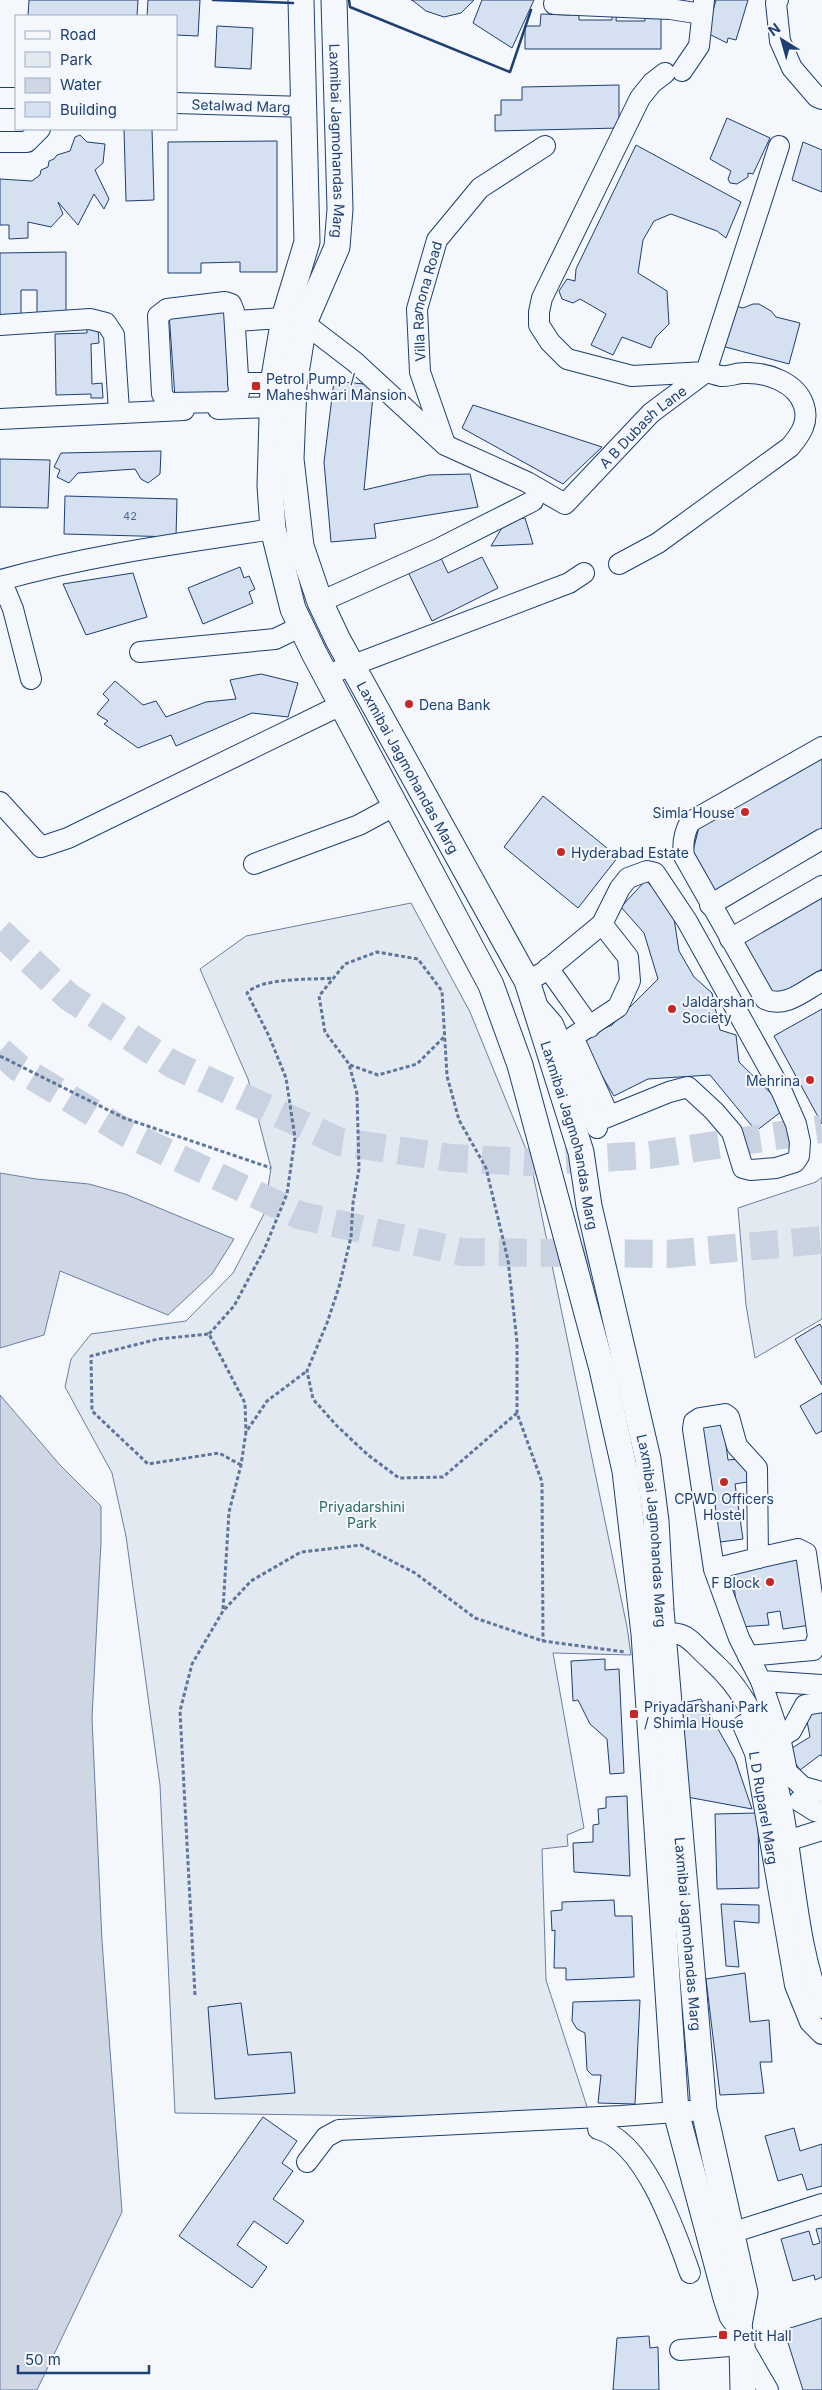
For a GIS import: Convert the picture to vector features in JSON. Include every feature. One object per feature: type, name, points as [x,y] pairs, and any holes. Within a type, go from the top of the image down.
[{"type":"main road","name":"Laxmibai Jagmohandas Marg","points":[[301,0],[307,242],[294,321],[291,459],[300,546],[320,602],[352,665],[530,991],[581,1152],[589,1206],[648,1459],[656,1521],[651,1639],[676,2112],[726,2298],[740,2335]]},
{"type":"main road","name":"Laxmibai Jagmohandas Marg","points":[[334,0],[340,209],[337,247],[294,321],[273,383],[270,486],[273,529],[293,609],[491,985],[520,1065],[602,1369],[625,1471],[651,1639],[692,1966],[704,2110],[745,2293],[740,2335],[740,2386]]},
{"type":"main road","points":[[383,779],[406,765]]},
{"type":"main road","points":[[667,1969],[692,1966]]},
{"type":"street","points":[[778,0],[776,3],[780,41],[792,68],[822,99]]},
{"type":"street","points":[[554,4],[661,8],[703,7],[699,46],[674,72],[652,83],[631,115],[542,298],[539,324],[550,342],[567,359],[632,376],[706,372],[722,376],[744,373],[769,376],[794,388],[802,400],[806,414],[802,434],[790,446],[658,543],[619,564]]},
{"type":"street","points":[[0,98],[15,98]]},
{"type":"street","name":"Setalwad Marg","points":[[178,103],[305,107]]},
{"type":"street","points":[[0,142],[26,142],[39,130]]},
{"type":"street","name":"Villa Ramona Road","points":[[445,445],[420,372],[417,310],[437,240],[480,188],[545,146]]},
{"type":"street","points":[[706,372],[779,146]]},
{"type":"street","points":[[225,302],[230,303],[233,307],[235,321],[237,397],[229,402],[168,403],[162,394],[158,316],[167,309],[225,302]]},
{"type":"street","points":[[0,325],[90,319],[106,323],[114,335],[119,411]]},
{"type":"street","points":[[235,321],[294,321]]},
{"type":"street","name":"A B Dubash Lane","points":[[294,321],[355,362],[445,445],[527,482],[565,504],[651,413],[706,372]]},
{"type":"street","points":[[238,383],[273,383]]},
{"type":"street","points":[[0,419],[119,411],[271,407]]},
{"type":"street","points":[[320,602],[436,550],[533,501]]},
{"type":"street","points":[[32,679],[13,609],[0,580],[63,563],[138,549],[273,529]]},
{"type":"street","points":[[327,675],[569,583],[584,573]]},
{"type":"street","points":[[140,652],[275,639],[302,626]]},
{"type":"street","points":[[0,802],[41,847],[68,838],[343,704]]},
{"type":"street","points":[[822,747],[690,822],[684,833],[684,856],[765,999],[772,1002],[788,1000],[822,980]]},
{"type":"street","points":[[254,864],[359,825],[396,804]]},
{"type":"street","points":[[710,904],[822,839]]},
{"type":"street","points":[[647,871],[655,873],[687,921],[782,1092],[796,1124],[800,1142],[799,1156],[795,1162],[776,1168],[750,1170],[743,1168],[732,1132],[714,1111],[688,1087],[669,1092],[600,1122],[553,1024],[530,991],[548,968],[602,924],[620,888],[628,878],[647,871]]},
{"type":"street","points":[[730,939],[822,886]]},
{"type":"street","points":[[600,1122],[572,1037],[618,1007],[630,981],[628,958],[602,924]]},
{"type":"street","points":[[548,968],[590,1027]]},
{"type":"street","points":[[758,1558],[757,1468],[737,1446],[729,1417],[726,1414],[700,1418],[694,1422],[693,1429],[714,1569],[748,1656],[761,1681],[780,1737],[787,1772],[815,1802]]},
{"type":"street","points":[[714,1569],[798,1549],[806,1553],[818,1637],[813,1650],[748,1656]]},
{"type":"street","name":"L D Ruparel Marg","points":[[651,1639],[684,1634],[713,1662],[717,1680],[747,1718],[779,1843],[795,1985],[810,2022],[822,2034]]},
{"type":"street","points":[[761,1681],[822,1685]]},
{"type":"street","points":[[780,1737],[791,1731],[805,1706],[822,1702]]},
{"type":"street","points":[[822,1830],[779,1843],[812,1982],[822,2008]]},
{"type":"street","points":[[307,2162],[326,2137],[339,2130],[629,2116],[704,2110]]},
{"type":"street","points":[[623,2143],[631,2130],[629,2116]]},
{"type":"street","points":[[598,2129],[609,2132],[638,2158],[674,2228],[690,2274]]},
{"type":"street","points":[[731,2233],[822,2204]]},
{"type":"street","points":[[680,2350],[740,2335],[768,2390]]},
{"type":"path","points":[[246,1432],[267,1401],[307,1371],[339,1288],[351,1237],[353,1203],[359,1169],[357,1094],[349,1064],[325,1032],[318,996],[345,964],[377,952],[418,959],[442,991],[447,1076],[459,1120],[486,1168],[508,1260],[517,1342],[517,1413],[542,1482],[543,1641]]},
{"type":"path","points":[[241,1465],[219,1453],[148,1464],[92,1410],[90,1356],[158,1339],[209,1334],[234,1306],[264,1250],[287,1194],[295,1138],[286,1078],[269,1036],[247,993],[252,987],[267,983],[334,978]]},
{"type":"path","points":[[349,1064],[378,1075],[417,1064],[444,1037]]},
{"type":"path","points":[[0,1056],[124,1118],[271,1168]]},
{"type":"path","points":[[209,1334],[245,1403],[246,1432],[241,1465],[229,1512],[223,1611]]},
{"type":"path","points":[[307,1371],[313,1399],[336,1425],[368,1455],[399,1478],[444,1477],[517,1413]]},
{"type":"path","points":[[195,1995],[180,1711],[192,1664],[223,1611],[251,1581],[301,1552],[361,1545],[414,1573],[475,1618],[543,1641],[616,1652],[651,1639]]},
{"type":"green space","name":"Priyadarshini Park","points":[[411,903],[470,1012],[530,1159],[627,1627],[631,1655],[553,1653],[584,1828],[567,1835],[568,1846],[542,1849],[546,1980],[591,2119],[175,2113],[160,1785],[126,1536],[112,1473],[65,1387],[71,1359],[91,1334],[186,1321],[233,1273],[264,1214],[271,1168],[248,1079],[200,969],[246,936]]},
{"type":"green space","points":[[822,1177],[822,1319],[755,1358],[746,1305],[738,1208],[816,1182]]},
{"type":"water","points":[[0,1173],[36,1179],[89,1184],[125,1194],[234,1239],[212,1274],[168,1315],[60,1271],[44,1335],[0,1348]]},
{"type":"water","points":[[0,1395],[60,1465],[101,1506],[101,1542],[92,1718],[102,1941],[122,2212],[37,2390],[0,2390]]},
{"type":"building","points":[[29,0],[138,0],[137,15],[28,15]]},
{"type":"building","points":[[148,0],[200,0],[198,36],[178,35],[178,15],[147,15]]},
{"type":"building","points":[[412,0],[474,0],[461,13],[444,17],[426,11]]},
{"type":"building","points":[[482,0],[534,0],[512,48],[473,23]]},
{"type":"building","points":[[716,0],[748,0],[736,40],[728,38],[727,43],[707,33]]},
{"type":"building","points":[[570,5],[579,5],[579,20],[612,20],[612,7],[617,7],[616,21],[645,21],[645,7],[661,8],[661,49],[525,49],[525,26],[540,26],[541,14],[570,15]]},
{"type":"building","points":[[217,26],[253,28],[251,69],[215,67]]},
{"type":"building","points":[[619,85],[619,128],[495,131],[495,115],[501,115],[501,100],[522,100],[522,87]]},
{"type":"building","points":[[727,118],[770,138],[753,174],[748,173],[748,177],[737,184],[730,183],[728,179],[731,171],[710,159]]},
{"type":"building","points":[[124,130],[152,130],[154,200],[126,201]]},
{"type":"building","points":[[80,135],[87,142],[105,144],[103,163],[95,170],[109,199],[104,209],[94,194],[78,225],[58,202],[63,214],[51,227],[28,222],[28,238],[9,239],[9,225],[0,225],[0,179],[32,181],[40,175],[41,170],[48,167],[49,161],[57,155],[70,151],[75,137]]},
{"type":"building","points":[[277,141],[277,272],[240,272],[240,262],[201,263],[201,273],[168,273],[168,142]]},
{"type":"building","points":[[803,142],[822,150],[822,192],[792,180]]},
{"type":"building","points":[[636,145],[741,202],[726,238],[717,231],[671,214],[654,221],[643,240],[638,273],[667,291],[669,324],[656,337],[651,348],[622,337],[613,355],[591,345],[606,314],[580,299],[573,303],[562,299],[559,291],[567,279],[575,281],[576,269]]},
{"type":"building","points":[[66,252],[66,314],[37,315],[37,290],[21,290],[21,315],[0,316],[0,253]]},
{"type":"building","points":[[729,304],[743,308],[759,304],[771,311],[776,317],[800,323],[789,364],[718,345]]},
{"type":"building","points":[[224,309],[230,394],[175,398],[169,313]]},
{"type":"building","points":[[87,329],[98,329],[99,343],[91,344],[92,384],[102,383],[103,398],[91,398],[91,394],[56,395],[55,334],[87,333]]},
{"type":"building","points":[[334,381],[374,385],[364,490],[429,475],[470,474],[478,507],[374,524],[376,538],[331,542],[324,462]]},
{"type":"building","points":[[473,405],[602,447],[563,484],[462,428]]},
{"type":"building","points":[[161,451],[160,474],[148,483],[141,479],[135,469],[78,473],[69,483],[57,477],[60,470],[54,467],[61,453]]},
{"type":"building","points":[[0,459],[50,460],[48,508],[0,507]]},
{"type":"building","points":[[65,496],[177,499],[176,537],[64,534]]},
{"type":"building","points":[[525,518],[533,544],[491,546],[506,521]]},
{"type":"building","points":[[439,554],[448,573],[482,557],[498,588],[432,621],[407,570]]},
{"type":"building","points":[[240,567],[244,578],[249,576],[255,589],[249,592],[253,603],[203,624],[188,588]]},
{"type":"building","points":[[133,573],[147,617],[86,635],[63,584]]},
{"type":"building","points":[[261,674],[298,683],[288,717],[252,713],[176,746],[171,735],[138,748],[104,724],[108,721],[97,714],[109,700],[103,694],[115,681],[143,705],[156,701],[166,717],[206,702],[236,699],[230,680]]},
{"type":"building","name":"Simla House","points":[[822,750],[822,783],[727,840],[735,854],[822,802],[822,833],[717,894],[693,851],[700,823]]},
{"type":"building","name":"Simla House","points":[[822,750],[822,833],[717,894],[693,851],[700,823]]},
{"type":"building","name":"Hyderabad Estate","points":[[543,796],[618,857],[578,908],[504,847]]},
{"type":"building","name":"Jaldarshan Society","points":[[646,880],[673,912],[679,951],[694,977],[712,993],[720,1030],[736,1035],[739,1062],[786,1108],[756,1131],[710,1075],[648,1079],[614,1096],[580,1039],[612,1025],[658,979],[644,933],[621,907]]},
{"type":"building","points":[[822,892],[822,920],[783,944],[791,958],[822,939],[822,969],[773,998],[741,941]]},
{"type":"building","points":[[822,892],[822,969],[773,998],[741,941]]},
{"type":"building","name":"Mehrina","points":[[822,1009],[822,1124],[774,1036]]},
{"type":"building","points":[[820,1324],[822,1328],[822,1385],[795,1339]]},
{"type":"building","points":[[822,1393],[822,1431],[816,1434],[800,1406]]},
{"type":"building","name":"CPWD Officers Hostel","points":[[723,1423],[728,1460],[739,1459],[753,1481],[735,1484],[743,1539],[713,1543],[697,1426]]},
{"type":"building","name":"F Block","points":[[803,1552],[811,1625],[783,1629],[780,1611],[767,1613],[769,1625],[739,1627],[732,1569]]},
{"type":"building","points":[[605,1659],[605,1670],[619,1669],[624,1773],[610,1774],[607,1739],[590,1724],[578,1700],[573,1701],[571,1661]]},
{"type":"building","points":[[701,1699],[735,1759],[752,1809],[687,1797],[675,1705]]},
{"type":"building","points":[[822,1707],[822,1756],[820,1755],[800,1770],[787,1751],[810,1737],[805,1710]]},
{"type":"building","points":[[627,1796],[630,1876],[574,1872],[573,1843],[593,1842],[593,1825],[599,1824],[598,1809],[606,1808],[606,1797]]},
{"type":"building","points":[[758,1813],[759,1888],[717,1889],[715,1814]]},
{"type":"building","points":[[614,1900],[615,1916],[632,1916],[634,1977],[566,1980],[566,1968],[554,1968],[555,1930],[552,1931],[551,1911],[562,1910],[562,1902]]},
{"type":"building","points":[[721,1904],[759,1905],[759,1923],[734,1921],[739,1967],[726,1966]]},
{"type":"building","points":[[745,1973],[750,2022],[769,2020],[772,2062],[760,2062],[764,2093],[720,2095],[706,1979]]},
{"type":"building","points":[[640,2000],[635,2104],[598,2103],[601,2075],[592,2075],[587,2070],[585,2033],[577,2029],[572,2021],[573,2002]]},
{"type":"building","points":[[241,2003],[248,2055],[291,2052],[295,2093],[215,2099],[208,2007]]},
{"type":"building","points":[[263,2117],[297,2141],[282,2163],[293,2171],[273,2199],[304,2221],[287,2244],[254,2221],[237,2245],[267,2267],[252,2288],[179,2236]]},
{"type":"building","points":[[794,2128],[800,2151],[822,2144],[822,2186],[807,2190],[802,2174],[778,2181],[765,2136]]},
{"type":"building","points":[[822,2228],[822,2277],[815,2280],[814,2275],[793,2281],[781,2239],[809,2231],[813,2245],[820,2243],[816,2229]]},
{"type":"building","points":[[822,2318],[822,2390],[803,2390],[784,2330]]},
{"type":"building","points":[[649,2336],[650,2348],[658,2347],[659,2390],[613,2390],[617,2338]]},
{"type":"tunnel","points":[[0,932],[69,997],[172,1064],[340,1142],[452,1158],[529,1162],[650,1155],[822,1129]]},
{"type":"tunnel","points":[[0,1051],[19,1068],[128,1134],[299,1215],[462,1252],[668,1254],[822,1240]]},
{"type":"wall","points":[[213,0],[293,3]]},
{"type":"wall","points":[[349,0],[350,7],[510,72],[531,10]]},
{"type":"place","name":"Petrol Pump / Maheshwari Mansion","points":[[256,386]]},
{"type":"place","name":"Dena Bank","points":[[409,704]]},
{"type":"place","name":"Simla House","points":[[745,812]]},
{"type":"place","name":"Hyderabad Estate","points":[[561,852]]},
{"type":"place","name":"Jaldarshan Society","points":[[672,1009]]},
{"type":"place","name":"Mehrina","points":[[810,1080]]},
{"type":"place","name":"CPWD Officers Hostel","points":[[724,1482]]},
{"type":"place","name":"F Block","points":[[770,1582]]},
{"type":"place","name":"Priyadarshani Park / Shimla House","points":[[634,1714]]},
{"type":"place","name":"Petit Hall","points":[[723,2335]]}]
